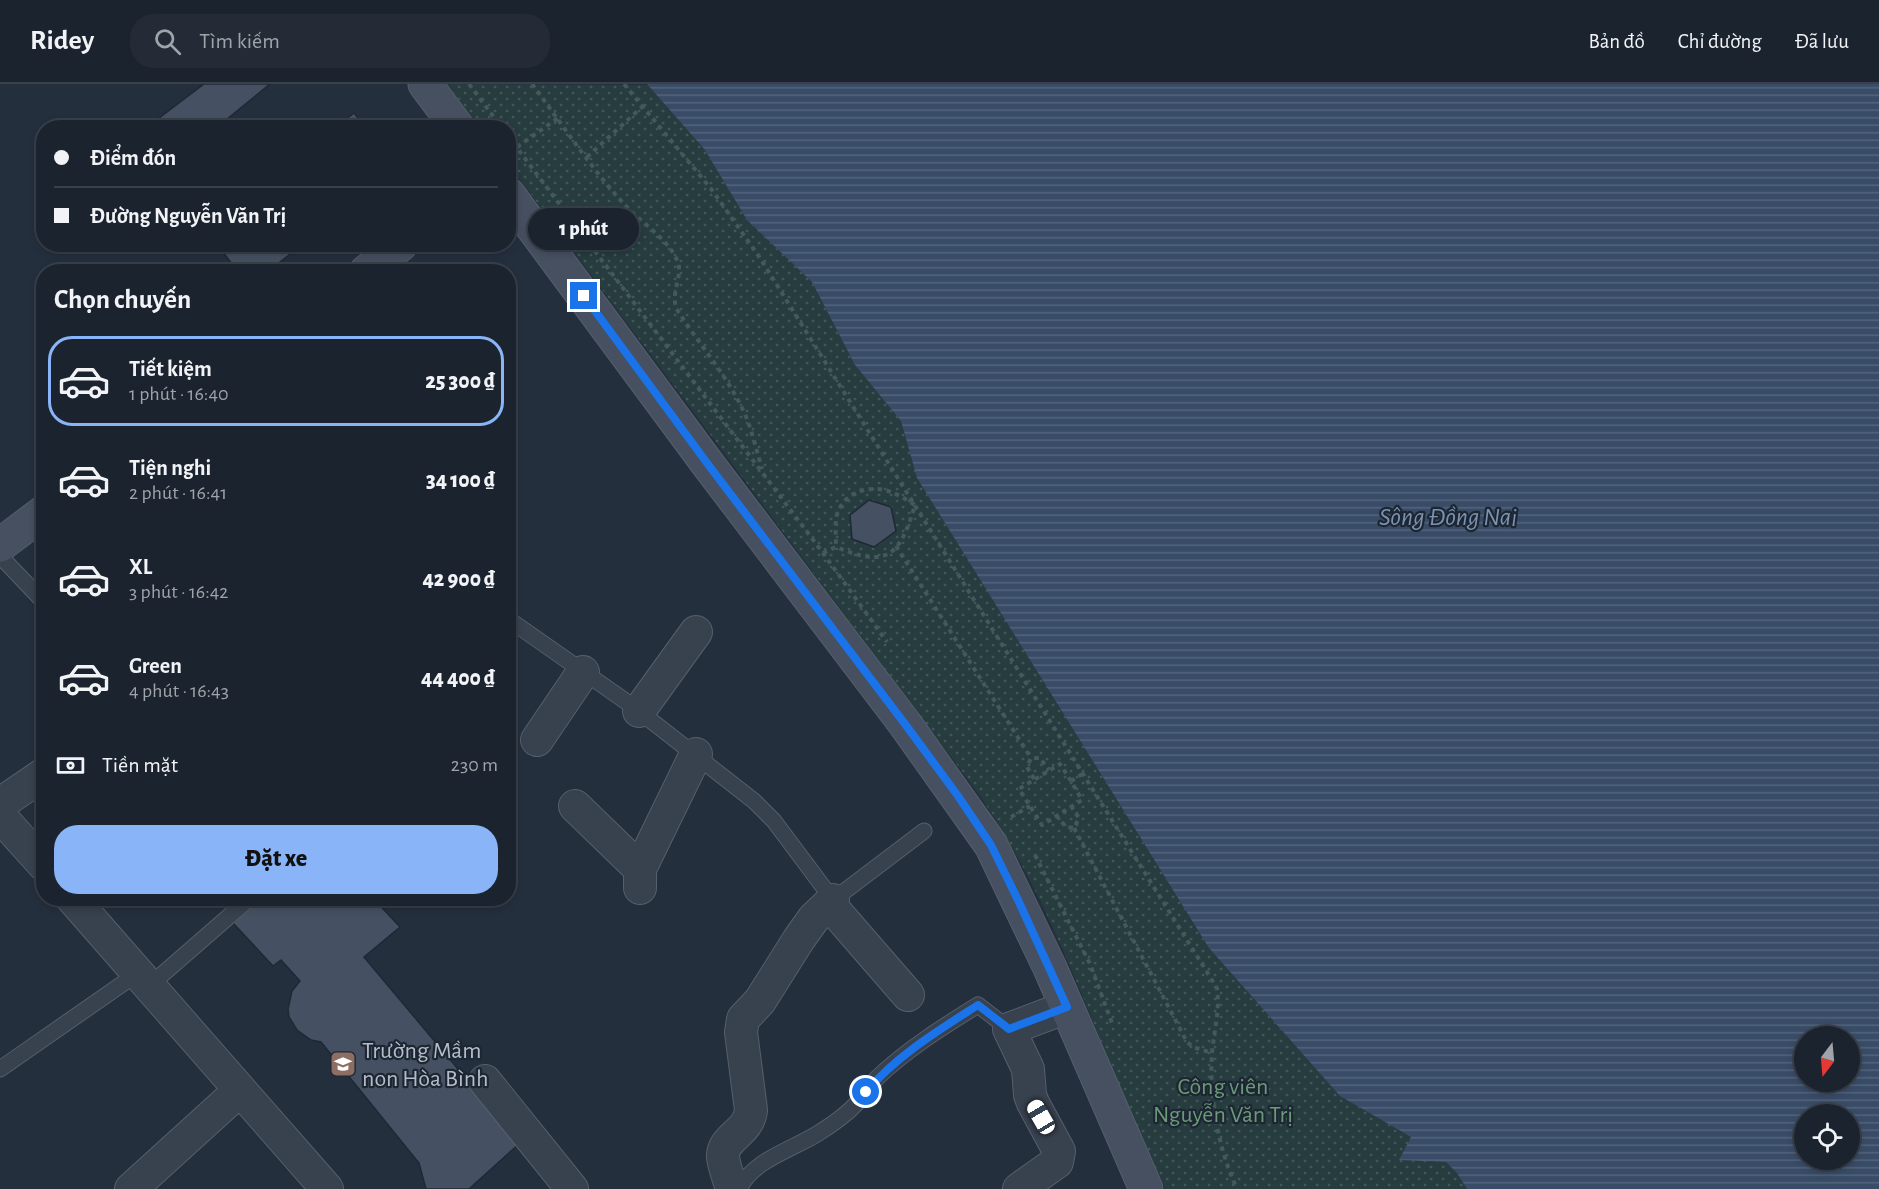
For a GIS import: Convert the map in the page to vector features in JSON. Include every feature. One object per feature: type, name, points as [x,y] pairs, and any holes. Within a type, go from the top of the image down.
[{"type":"street","points":[[424,84],[452,120]]},
{"type":"street","points":[[516,205],[700,454],[905,724],[991,845],[1067,1007],[1146,1189]]},
{"type":"street","points":[[376,264],[391,252]]},
{"type":"street","points":[[0,544],[36,518]]},
{"type":"street","points":[[639,711],[696,632]]},
{"type":"street","points":[[537,740],[583,672]]},
{"type":"street","points":[[575,806],[640,878],[696,754]]},
{"type":"street","points":[[0,804],[36,779]]},
{"type":"street","points":[[0,816],[36,857]]},
{"type":"street","points":[[732,1189],[723,1152],[730,1140],[749,1122],[751,1110],[741,1032],[743,1019],[760,1001],[814,918],[831,902],[908,995]]},
{"type":"street","points":[[79,906],[327,1189]]},
{"type":"street","points":[[1019,1189],[1057,1162],[1059,1151],[1033,1103],[1030,1095],[1028,1069],[1009,1029],[1067,1007]]},
{"type":"street","points":[[485,1082],[572,1189]]},
{"type":"street","points":[[138,1187],[240,1090]]},
{"type":"lane","points":[[0,556],[36,594]]},
{"type":"lane","points":[[516,625],[639,711],[754,801],[774,821],[831,902],[924,831]]},
{"type":"lane","points":[[0,1069],[144,980],[240,906]]},
{"type":"lane","points":[[739,1189],[744,1180],[769,1159],[830,1124],[855,1105],[878,1078],[895,1064],[938,1030],[978,1005],[1009,1029]]},
{"type":"path","points":[[469,84],[496,120]]},
{"type":"path","points":[[624,84],[712,190],[760,258],[1217,988],[1220,1004],[1212,1053],[1214,1107],[1227,1164],[1237,1189]]},
{"type":"path","points":[[534,85],[623,204],[668,246],[676,257],[680,266],[673,298],[676,308],[718,367],[740,405],[747,419],[763,472]]},
{"type":"path","points":[[587,157],[643,106]]},
{"type":"path","points":[[517,147],[558,118]]},
{"type":"path","points":[[836,547],[836,518],[851,494],[860,490],[890,491],[915,505]]},
{"type":"path","points":[[823,553],[836,547],[866,558],[885,555],[906,534],[915,505]]},
{"type":"path","points":[[896,546],[1031,758]]},
{"type":"path","points":[[1031,758],[1040,758],[1049,770]]},
{"type":"path","points":[[1031,758],[1027,766],[1034,779]]},
{"type":"path","points":[[1060,764],[1082,800],[1042,825],[1019,789],[1034,779],[1060,764]]},
{"type":"path","points":[[1071,781],[1084,773]]},
{"type":"path","points":[[1011,817],[1030,806]]},
{"type":"path","points":[[1071,806],[1079,818],[1074,828]]},
{"type":"path","points":[[1056,815],[1066,828],[1074,828]]},
{"type":"path","points":[[1074,828],[1187,1042],[1193,1047],[1212,1053]]},
{"type":"green space","name":"Công viên Nguyễn Văn Trị","points":[[447,84],[648,85],[705,150],[747,220],[812,282],[855,365],[901,421],[917,478],[1209,948],[1340,1096],[1411,1137],[1400,1160],[1446,1162],[1457,1173],[1467,1189],[1166,1189],[1050,921],[995,819],[978,793],[516,174],[516,120],[475,120]]},
{"type":"water","name":"Sông Đồng Nai","points":[[647,84],[1879,84],[1879,1189],[1467,1189],[1457,1173],[1446,1162],[1399,1160],[1411,1137],[1340,1096],[1209,948],[917,478],[901,421],[855,365],[812,282],[747,220],[705,150]]},
{"type":"building","points":[[204,84],[270,84],[226,120],[157,120]]},
{"type":"building","points":[[354,113],[360,120],[345,120]]},
{"type":"building","points":[[223,252],[293,252],[277,264],[232,264]]},
{"type":"building","points":[[869,500],[891,507],[896,531],[874,547],[852,539],[850,515]]},
{"type":"building","points":[[252,906],[380,906],[400,927],[364,957],[520,1143],[469,1189],[426,1189],[419,1163],[321,1042],[311,1040],[297,1030],[289,1017],[288,1009],[292,991],[300,981],[281,960],[273,966],[233,923]]},
{"type":"place","name":"Trường Mầm non Hòa Bình","points":[[343,1064]]},
{"type":"route","points":[[584,296],[958,796],[991,845],[1067,1007],[1009,1029],[978,1005],[938,1030],[878,1078],[866,1092]]}]
